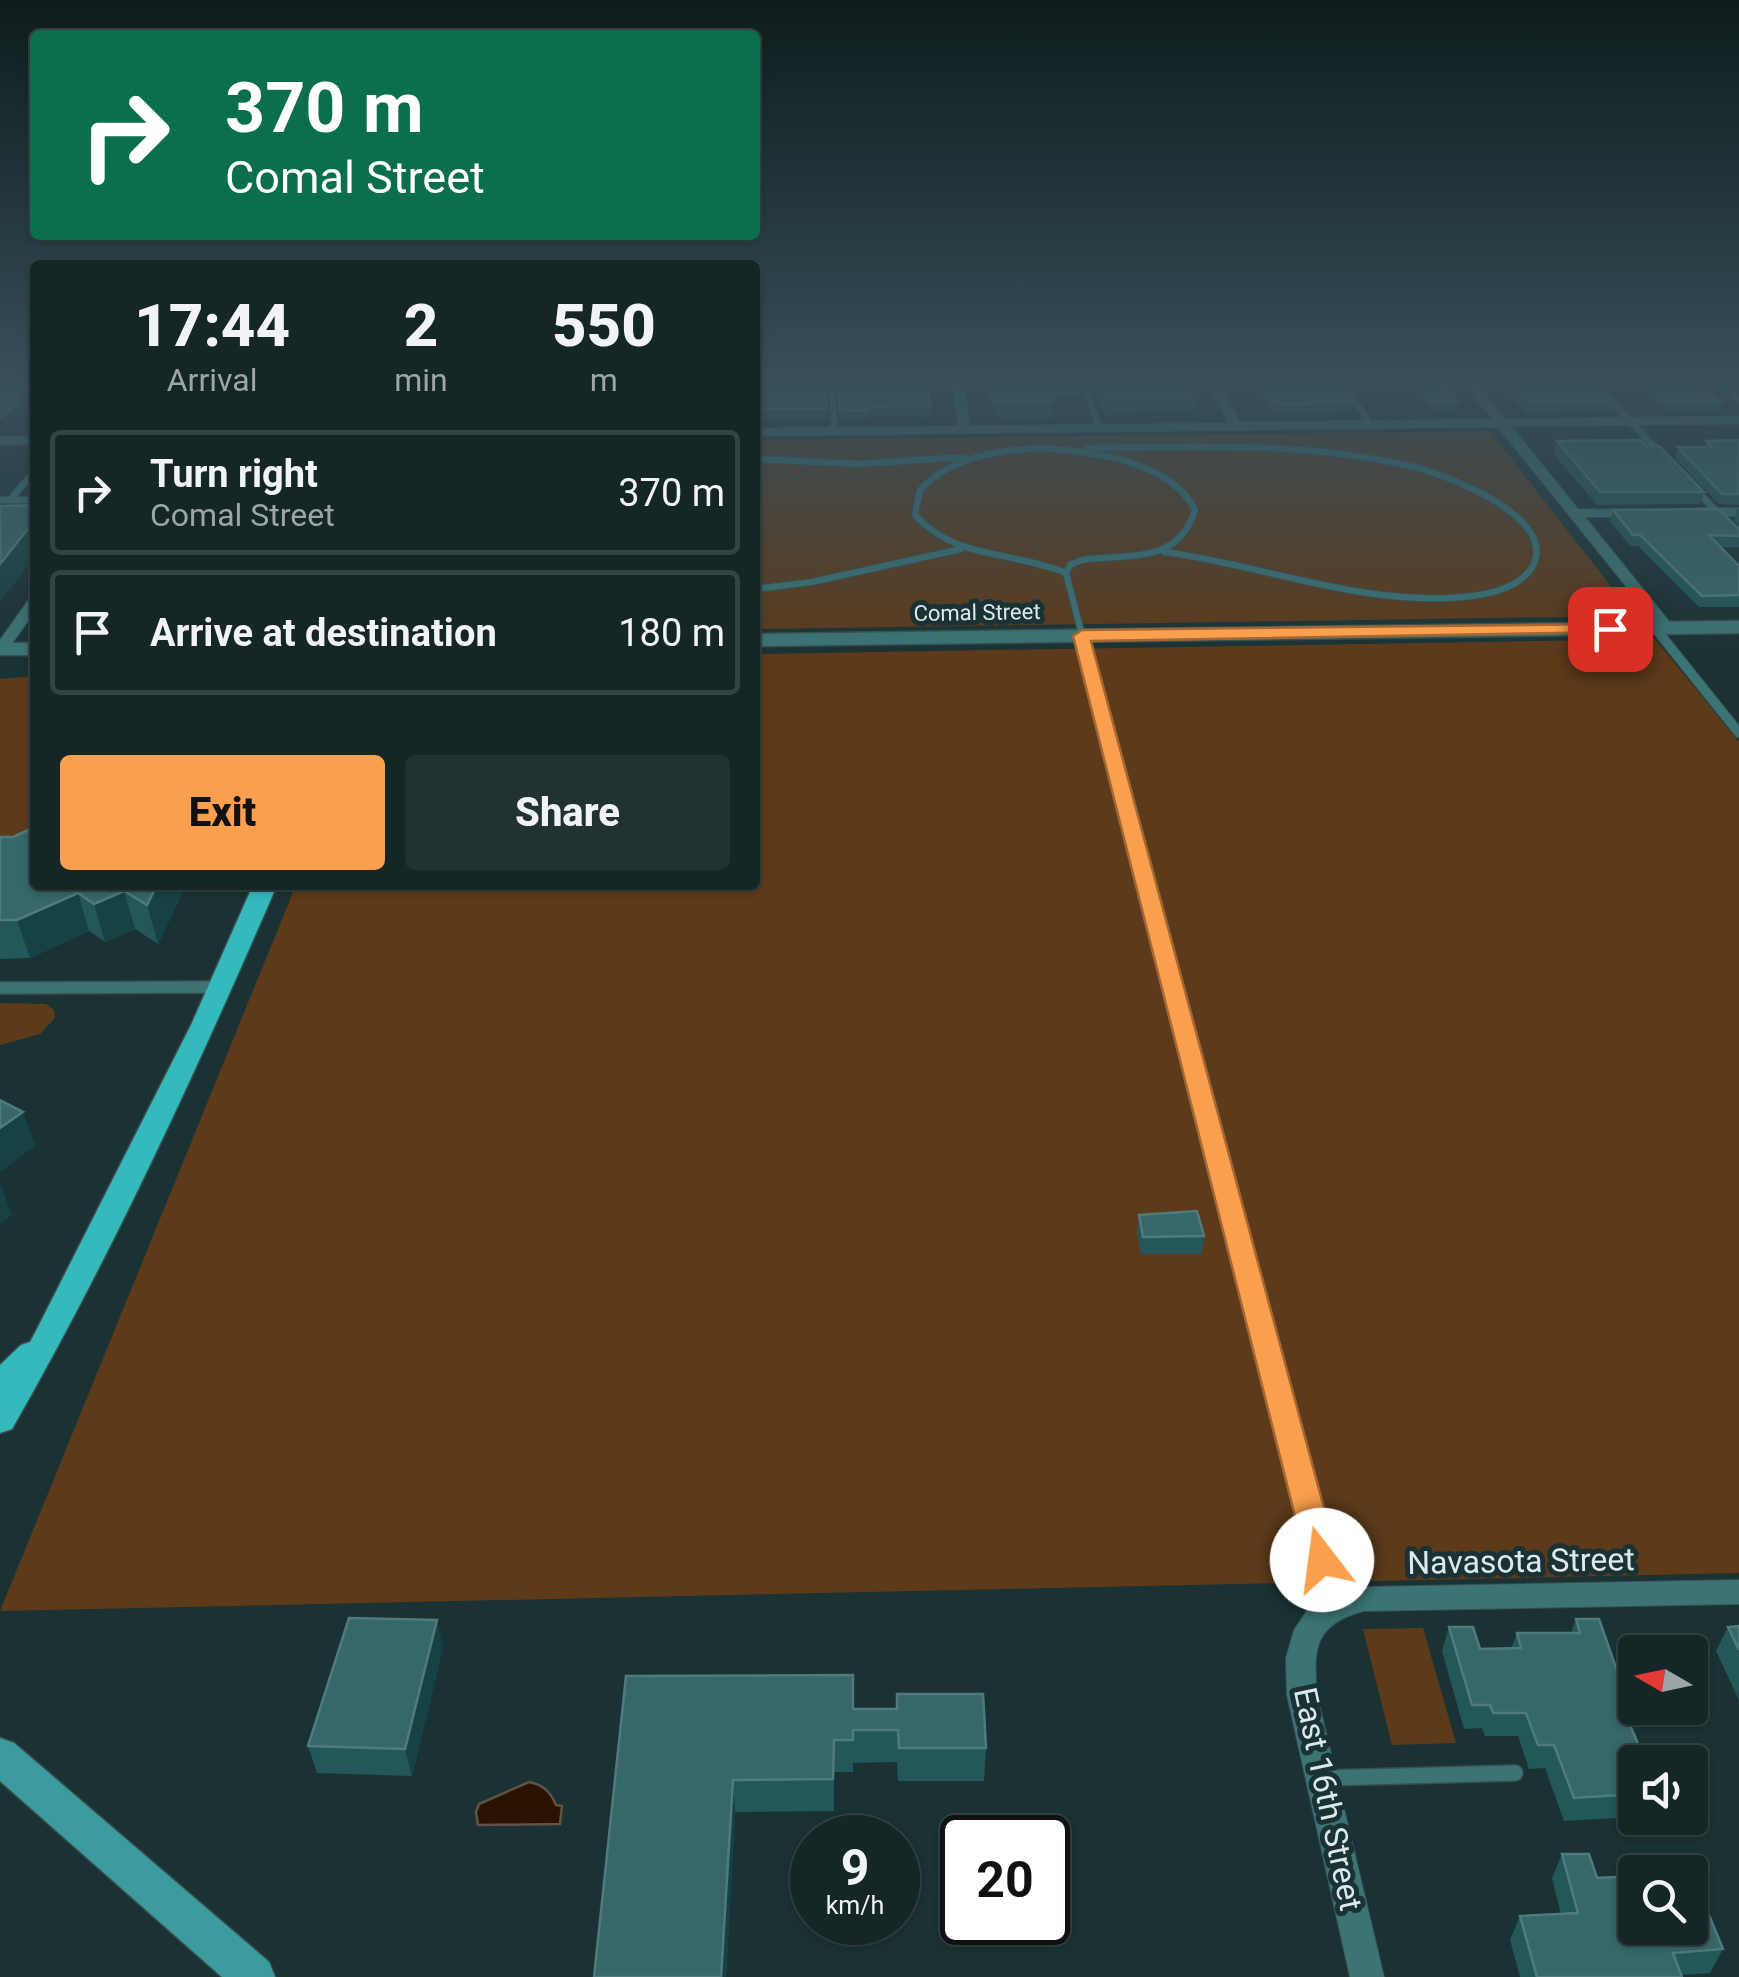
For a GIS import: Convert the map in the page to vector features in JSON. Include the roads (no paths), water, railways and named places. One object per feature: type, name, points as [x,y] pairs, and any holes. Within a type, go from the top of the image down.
[{"type":"main road","points":[[0,1420],[50,1336],[220,987],[263,890]]},
{"type":"main road","points":[[0,1384],[50,1336]]},
{"type":"main road","points":[[0,1756],[254,1977]]},
{"type":"street","points":[[1542,472],[1662,628]]},
{"type":"street","points":[[1574,513],[1645,512]]},
{"type":"street","points":[[1681,512],[1739,512]]},
{"type":"street","points":[[0,649],[30,607]]},
{"type":"street","name":"Comal Street","points":[[760,640],[1739,626]]},
{"type":"street","points":[[0,649],[30,649]]},
{"type":"street","name":"Navasota Street","points":[[1323,1614],[1364,1599],[1739,1592]]},
{"type":"street","name":"East 16th Street","points":[[1323,1614],[1298,1656],[1302,1695],[1367,1977]]},
{"type":"lane","points":[[943,472],[922,486],[913,506],[914,515],[929,532],[962,549],[1034,559],[1066,574]]},
{"type":"lane","points":[[1151,472],[1183,490],[1194,504],[1194,522],[1178,541],[1153,551],[1082,560],[1070,565],[1066,574],[1323,1614]]},
{"type":"lane","points":[[1153,551],[1236,562],[1373,592],[1438,598],[1477,595],[1526,579],[1538,557],[1529,533],[1494,499],[1428,472]]},
{"type":"lane","points":[[10,500],[30,476]]},
{"type":"lane","points":[[1690,484],[1739,535]]},
{"type":"lane","points":[[0,500],[30,500]]},
{"type":"lane","points":[[760,588],[812,582],[962,549]]},
{"type":"lane","points":[[1662,628],[1739,733]]},
{"type":"lane","points":[[0,988],[220,987]]},
{"type":"lane","points":[[1322,1778],[1515,1773]]}]
